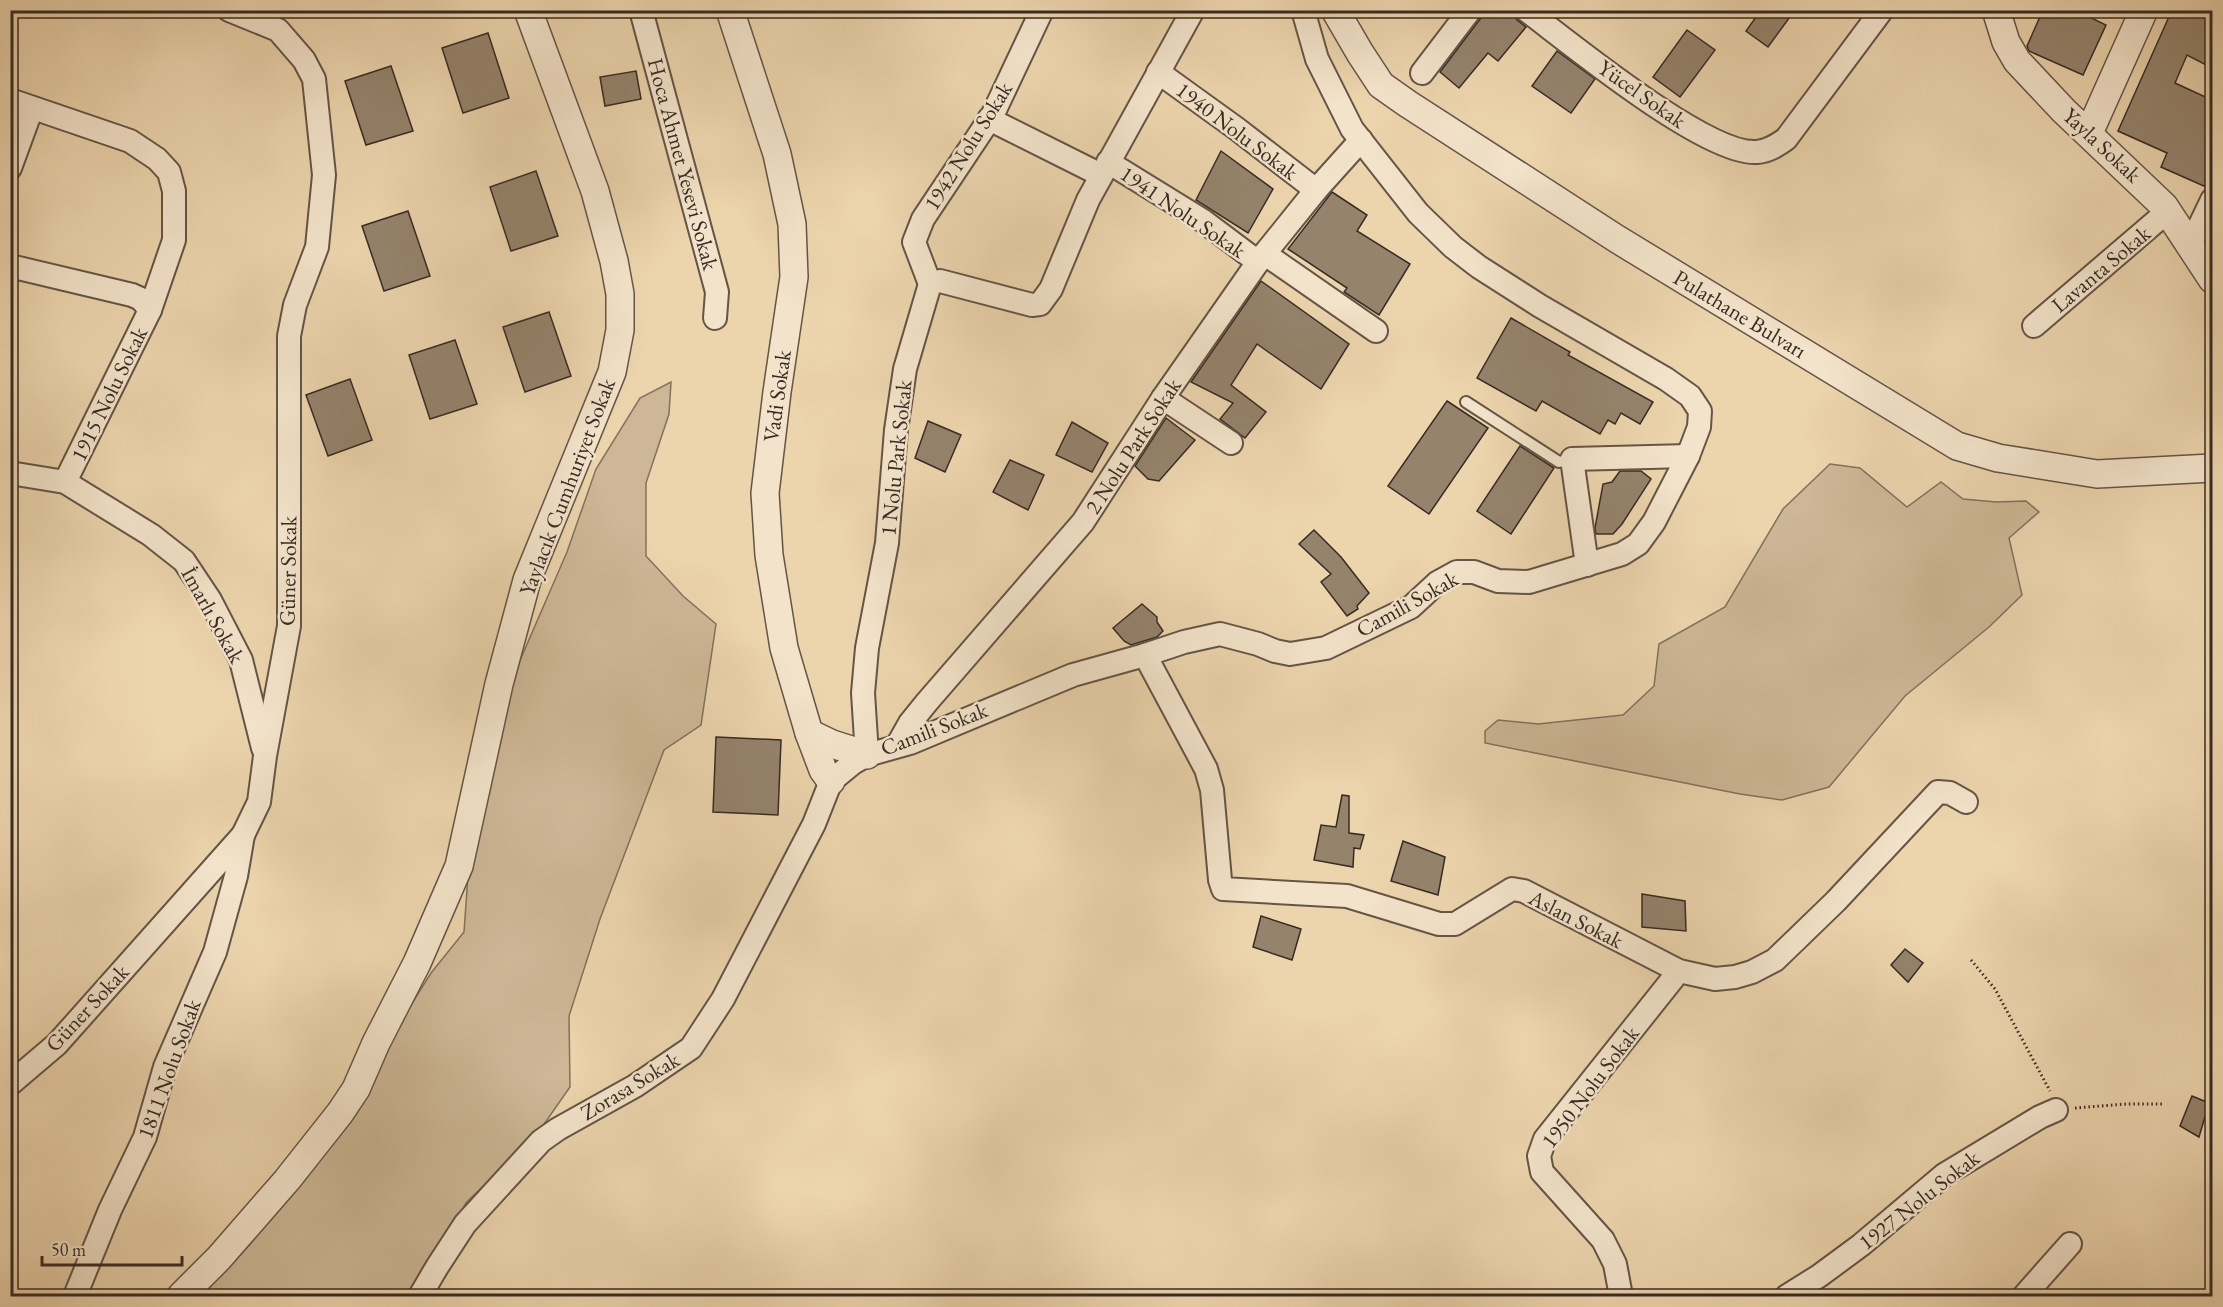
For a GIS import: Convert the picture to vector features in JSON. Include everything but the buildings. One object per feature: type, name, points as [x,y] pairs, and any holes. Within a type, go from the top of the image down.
[{"type":"street","name":"Güner Sokak","points":[[10,1084],[57,1044],[243,835],[259,802],[265,756],[289,626],[289,336],[295,305],[317,247],[324,175],[314,80],[304,60],[278,30],[229,10]]},
{"type":"street","name":"Yaylacık Cumhuriyet Sokak","points":[[181,1296],[219,1258],[287,1180],[340,1113],[356,1089],[376,1043],[417,963],[459,867],[499,684],[527,580],[612,372],[620,330],[620,294],[614,261],[595,190],[528,10]]},
{"type":"street","name":"Hoca Ahmet Yesevi Sokak","points":[[641,10],[717,292],[715,318]]},
{"type":"street","name":"Vadi Sokak","points":[[730,10],[777,154],[792,224],[794,277],[765,493],[769,555],[784,648],[809,733],[823,770],[831,781]]},
{"type":"street","name":"1942 Nolu Sokak","points":[[930,284],[914,242],[923,219],[989,119],[1042,10]]},
{"type":"street","points":[[930,284],[940,281],[1032,305],[1040,304],[1051,289],[1088,200],[1193,10]]},
{"type":"street","name":"Camili Sokak","points":[[831,781],[867,755],[910,743],[1073,675],[1184,642],[1220,634],[1290,654],[1326,648],[1411,607],[1437,583],[1457,572],[1474,572],[1498,581],[1529,582],[1622,554],[1638,544],[1654,522],[1688,456],[1699,427],[1700,411],[1690,396],[1666,379],[1479,267],[1453,247],[1418,213],[1352,129],[1317,59],[1303,10]]},
{"type":"street","name":"Pulathane Bulvarı","points":[[1335,10],[1381,85],[1408,104],[1617,239],[1957,446],[1998,458],[2097,474],[2212,468]]},
{"type":"street","points":[[1422,73],[1470,10]]},
{"type":"street","name":"Yücel Sokak","points":[[1526,10],[1674,119],[1736,149],[1755,152],[1773,148],[1786,139],[1882,10]]},
{"type":"street","name":"Yayla Sokak","points":[[1996,10],[2006,42],[2017,62],[2064,111],[2151,191],[2168,211],[2212,279]]},
{"type":"street","points":[[2089,133],[2144,10]]},
{"type":"street","name":"1940 Nolu Sokak","points":[[1158,72],[1316,190]]},
{"type":"street","points":[[10,100],[130,141],[157,159],[169,172],[174,190],[174,240],[150,310]]},
{"type":"street","points":[[10,168],[32,108]]},
{"type":"street","name":"1941 Nolu Sokak","points":[[989,119],[1105,169],[1202,220],[1376,331]]},
{"type":"street","name":"2 Nolu Park Sokak","points":[[897,746],[910,723],[927,702],[1083,522],[1163,398],[1261,258],[1316,190],[1361,140]]},
{"type":"street","points":[[2190,246],[2212,200]]},
{"type":"street","name":"Lavanta Sokak","points":[[2034,326],[2168,211]]},
{"type":"street","name":"1915 Nolu Sokak","points":[[10,267],[141,298],[150,310],[65,482]]},
{"type":"street","name":"1 Nolu Park Sokak","points":[[867,755],[863,693],[867,648],[887,543],[896,430],[905,369],[930,284]]},
{"type":"street","points":[[1163,398],[1231,443]]},
{"type":"street","points":[[1587,565],[1572,459],[1688,456]]},
{"type":"street","name":"İmarlı Sokak","points":[[10,473],[65,482],[152,535],[184,561],[210,600],[241,660],[265,756]]},
{"type":"street","name":"Aslan Sokak","points":[[1146,655],[1206,769],[1212,790],[1220,880],[1223,889],[1347,896],[1439,924],[1455,924],[1512,889],[1524,891],[1679,971],[1715,979],[1752,972],[1775,960],[1836,901],[1938,792],[1950,793],[1966,802]]},
{"type":"street","points":[[809,733],[832,744],[867,755]]},
{"type":"street","name":"Zorasa Sokak","points":[[420,1296],[465,1224],[541,1141],[635,1086],[692,1048],[723,999],[814,824],[831,781]]},
{"type":"street","name":"1811 Nolu Sokak","points":[[75,1296],[110,1210],[145,1137],[165,1067],[215,952],[236,876],[243,835]]},
{"type":"street","name":"1950 Nolu Sokak","points":[[1621,1296],[1615,1264],[1603,1240],[1542,1172],[1539,1156],[1545,1139],[1679,971]]},
{"type":"street","name":"1927 Nolu Sokak","points":[[1787,1296],[1861,1245],[1944,1175],[2040,1117],[2056,1110]]},
{"type":"street","points":[[2024,1296],[2070,1244]]},
{"type":"lane","points":[[1466,402],[1559,462],[1572,459]]},
{"type":"path","points":[[1971,960],[1995,989],[2049,1090],[2056,1110],[2126,1104],[2163,1104]]},
{"type":"shaded area","points":[[671,382],[669,414],[646,483],[646,556],[683,596],[716,624],[701,725],[664,750],[600,919],[569,1016],[570,1087],[540,1130],[466,1203],[412,1296],[199,1296],[386,1045],[431,973],[464,932],[476,762],[567,552],[596,469],[640,398]]},
{"type":"shaded area","points":[[1830,464],[1860,468],[1907,507],[1941,482],[1963,499],[1996,502],[2026,501],[2039,512],[2009,538],[2022,595],[1989,627],[1905,696],[1829,787],[1782,800],[1740,794],[1485,743],[1485,731],[1498,720],[1538,724],[1623,715],[1654,686],[1659,644],[1725,607],[1783,509]]}]
